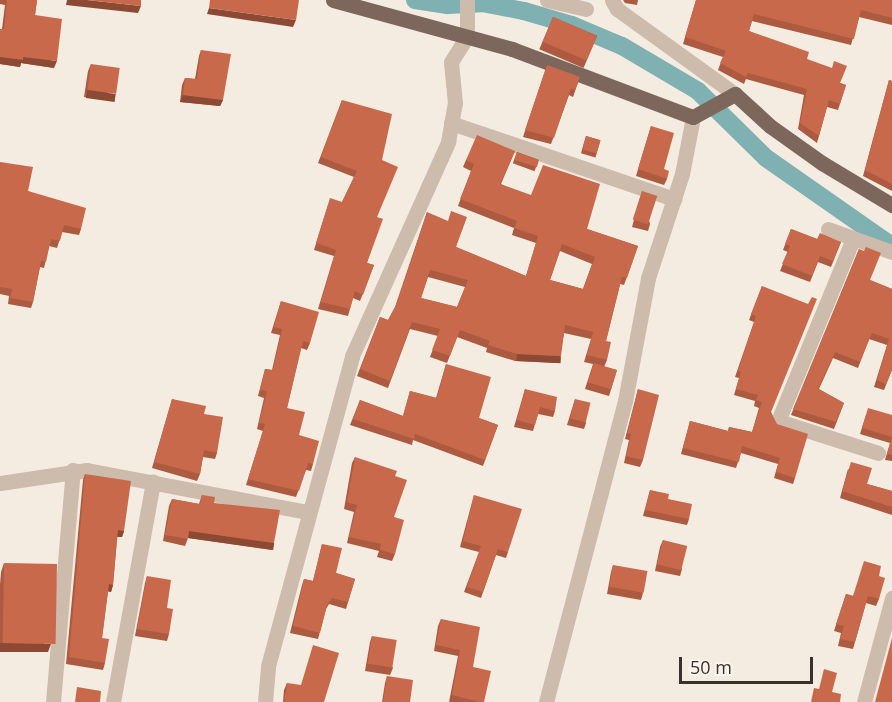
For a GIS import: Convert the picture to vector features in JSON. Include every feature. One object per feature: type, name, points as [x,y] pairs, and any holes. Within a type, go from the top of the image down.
[{"type":"main road","points":[[333,0],[468,28],[698,115],[729,99],[813,157],[892,205]]},
{"type":"street","points":[[265,702],[268,666],[352,356],[448,142],[455,103],[451,62],[468,28],[467,0]]},
{"type":"street","points":[[547,0],[586,9]]},
{"type":"street","points":[[612,0],[616,9],[729,99]]},
{"type":"street","points":[[546,702],[625,401],[648,278],[698,115]]},
{"type":"street","points":[[451,123],[674,199]]},
{"type":"street","points":[[828,229],[892,252]]},
{"type":"street","points":[[853,239],[778,421],[878,453]]},
{"type":"street","points":[[0,483],[73,470],[153,482],[308,512]]},
{"type":"street","points":[[53,702],[73,470]]},
{"type":"street","points":[[113,702],[153,482]]},
{"type":"street","points":[[864,702],[892,598]]},
{"type":"building","points":[[7,0],[37,0],[35,15],[62,19],[57,61],[0,57],[0,29],[4,29]]},
{"type":"building","points":[[87,0],[141,0],[141,6]]},
{"type":"building","points":[[210,0],[299,0],[296,20],[209,8]]},
{"type":"building","points":[[696,0],[892,0],[892,18],[861,10],[854,39],[754,14],[749,31],[809,52],[807,59],[832,68],[834,61],[847,66],[840,83],[846,85],[840,104],[829,100],[819,136],[800,123],[807,89],[748,73],[746,77],[720,63],[726,51],[685,37]]},
{"type":"building","points":[[553,17],[597,36],[587,61],[542,42]]},
{"type":"building","points":[[201,50],[231,54],[223,100],[183,95],[185,78],[197,79]]},
{"type":"building","points":[[91,64],[120,68],[116,94],[87,90]]},
{"type":"building","points":[[547,65],[580,77],[575,90],[571,88],[554,138],[525,130]]},
{"type":"building","points":[[889,80],[892,81],[892,184],[865,170]]},
{"type":"building","points":[[342,100],[392,114],[382,160],[398,167],[377,217],[383,219],[367,263],[374,265],[363,295],[355,291],[350,309],[321,302],[336,250],[316,243],[330,198],[342,202],[357,171],[321,157]]},
{"type":"building","points":[[651,126],[674,133],[664,169],[669,171],[667,179],[638,169]]},
{"type":"building","points":[[477,135],[515,151],[500,184],[531,195],[543,165],[600,184],[587,229],[638,246],[627,278],[622,277],[606,341],[611,342],[607,360],[587,355],[593,332],[565,325],[561,356],[517,354],[488,345],[490,341],[460,330],[450,356],[432,350],[440,329],[412,322],[390,381],[360,369],[380,317],[388,320],[396,306],[427,212],[448,221],[451,211],[467,217],[456,247],[526,276],[538,236],[514,228],[517,221],[460,199],[474,164],[466,160]],"holes":[[[562,244],[595,257],[583,289],[550,280]],[[430,270],[468,280],[457,307],[421,298]]]},
{"type":"building","points":[[586,136],[600,140],[597,154],[582,149]]},
{"type":"building","points":[[517,152],[539,160],[537,167],[514,160]]},
{"type":"building","points":[[0,162],[33,167],[28,191],[86,208],[81,229],[64,225],[60,241],[51,239],[46,262],[41,261],[33,302],[10,298],[12,289],[0,287]]},
{"type":"building","points":[[642,191],[657,196],[648,224],[633,220]]},
{"type":"building","points":[[791,229],[817,239],[820,233],[841,242],[833,261],[820,256],[812,276],[782,264],[790,246],[785,244]]},
{"type":"building","points":[[866,247],[881,253],[870,280],[892,289],[892,369],[886,384],[877,380],[889,339],[872,333],[860,362],[835,352],[818,389],[844,403],[836,422],[793,409],[859,249],[864,251]]},
{"type":"building","points":[[762,286],[808,304],[812,297],[817,299],[771,412],[777,424],[808,434],[795,478],[776,472],[780,458],[742,446],[739,462],[683,448],[690,421],[728,431],[729,427],[752,432],[762,402],[756,400],[758,395],[736,389],[741,372],[738,371],[756,316],[751,314]]},
{"type":"building","points":[[281,301],[319,312],[310,343],[303,341],[287,408],[305,412],[299,435],[319,441],[313,464],[308,463],[299,491],[248,479],[265,424],[259,423],[267,391],[260,390],[265,369],[273,370],[282,329],[274,327]]},
{"type":"building","points":[[594,363],[617,370],[611,389],[588,382]]},
{"type":"building","points":[[446,364],[491,377],[479,418],[498,425],[485,460],[415,434],[414,439],[353,419],[360,400],[403,416],[410,391],[437,398]]},
{"type":"building","points":[[525,389],[557,397],[555,411],[540,407],[535,425],[517,420]]},
{"type":"building","points":[[638,389],[659,395],[643,460],[626,456],[631,434],[627,433]]},
{"type":"building","points":[[172,399],[206,406],[204,414],[223,417],[217,453],[204,450],[200,474],[154,462]]},
{"type":"building","points":[[575,399],[591,403],[586,422],[570,418]]},
{"type":"building","points":[[868,408],[892,415],[892,437],[862,428]]},
{"type":"building","points":[[892,437],[892,455],[887,454]]},
{"type":"building","points":[[355,457],[397,471],[395,476],[407,480],[394,517],[404,520],[395,554],[380,550],[381,544],[349,537],[357,505],[347,502]]},
{"type":"building","points":[[851,462],[872,468],[867,484],[892,491],[892,507],[842,491]]},
{"type":"building","points":[[85,474],[131,481],[124,531],[118,530],[113,585],[109,584],[102,638],[109,639],[105,663],[69,657]]},
{"type":"building","points":[[650,490],[669,494],[668,499],[692,504],[689,519],[645,510]]},
{"type":"building","points":[[202,495],[215,497],[214,503],[280,510],[274,543],[189,531],[188,539],[165,535],[172,499],[200,504]]},
{"type":"building","points":[[474,495],[522,509],[508,552],[498,549],[483,592],[467,587],[481,546],[463,541]]},
{"type":"building","points":[[663,540],[687,546],[681,570],[657,564]]},
{"type":"building","points":[[322,544],[342,548],[336,573],[355,579],[348,602],[332,598],[327,605],[320,633],[293,626],[304,579],[313,581]]},
{"type":"building","points":[[864,561],[881,566],[879,576],[885,578],[879,599],[868,596],[855,642],[840,639],[844,626],[836,624],[846,594],[853,596]]},
{"type":"building","points":[[4,563],[57,564],[56,644],[3,643]]},
{"type":"building","points":[[613,565],[647,571],[644,593],[609,587]]},
{"type":"building","points":[[147,576],[171,580],[167,608],[173,609],[169,634],[137,629]]},
{"type":"building","points":[[441,619],[480,627],[473,667],[491,671],[484,702],[452,695],[460,650],[436,645]]},
{"type":"building","points":[[372,636],[397,640],[392,668],[368,664]]},
{"type":"building","points":[[892,638],[892,702],[875,702]]},
{"type":"building","points":[[313,645],[339,653],[324,702],[284,702],[287,683],[301,685]]},
{"type":"building","points":[[824,669],[837,673],[832,692],[841,694],[840,702],[811,702],[814,688],[819,689]]},
{"type":"building","points":[[387,676],[413,680],[410,702],[383,702]]},
{"type":"building","points":[[77,687],[101,691],[100,702],[75,702]]},
{"type":"waterway","points":[[415,0],[448,5],[482,3],[524,11],[572,25],[622,46],[698,91],[766,158],[892,246]]}]
